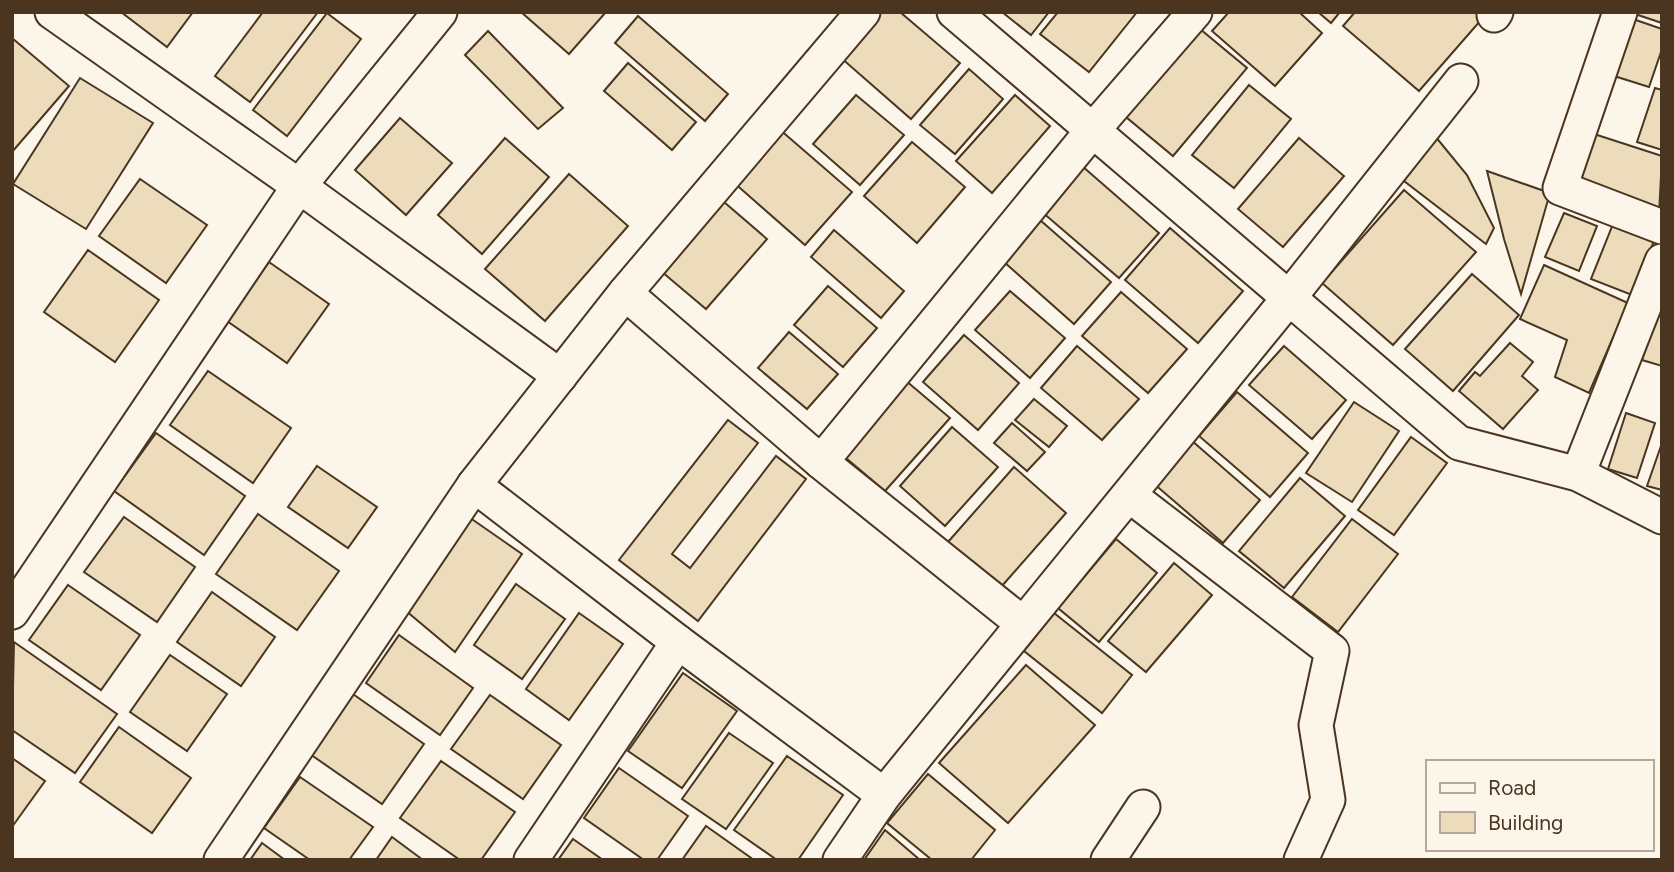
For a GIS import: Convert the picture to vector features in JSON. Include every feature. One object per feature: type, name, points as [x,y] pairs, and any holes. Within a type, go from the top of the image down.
[{"type":"street","points":[[52,12],[299,186],[560,376]]},
{"type":"street","points":[[12,612],[299,186],[440,12]]},
{"type":"street","points":[[221,860],[474,485],[625,293],[863,12]]},
{"type":"street","points":[[954,12],[1459,443],[1577,474],[1662,517]]},
{"type":"street","points":[[821,462],[1092,131],[1195,12]]},
{"type":"street","points":[[1620,12],[1560,188],[1662,227]]},
{"type":"street","points":[[840,860],[884,795],[1288,299],[1461,81]]},
{"type":"street","points":[[1577,474],[1662,261]]},
{"type":"street","points":[[625,293],[821,462],[1022,623]]},
{"type":"street","points":[[474,485],[678,642],[884,795]]},
{"type":"street","points":[[1129,495],[1332,652],[1316,725],[1328,800],[1301,860]]},
{"type":"street","points":[[531,860],[678,642]]},
{"type":"street","points":[[1108,860],[1143,807]]},
{"type":"building","points":[[121,12],[193,12],[167,47]]},
{"type":"building","points":[[263,12],[318,12],[250,102],[215,76]]},
{"type":"building","points":[[521,12],[606,12],[569,54]]},
{"type":"building","points":[[880,12],[900,12],[960,63],[911,119],[840,57]]},
{"type":"building","points":[[1002,12],[1049,12],[1031,35]]},
{"type":"building","points":[[1058,12],[1137,12],[1089,72],[1040,34]]},
{"type":"building","points":[[1229,12],[1299,12],[1322,33],[1275,86],[1212,31]]},
{"type":"building","points":[[1318,12],[1340,12],[1331,23]]},
{"type":"building","points":[[1355,12],[1488,12],[1419,91],[1343,26]]},
{"type":"building","points":[[1629,12],[1662,12],[1662,23]]},
{"type":"building","points":[[327,13],[361,39],[287,136],[253,110]]},
{"type":"building","points":[[638,16],[728,94],[705,121],[615,43]]},
{"type":"building","points":[[1630,18],[1662,29],[1662,49],[1649,87],[1611,75]]},
{"type":"building","points":[[1194,24],[1247,68],[1173,156],[1120,112]]},
{"type":"building","points":[[488,31],[563,108],[538,129],[465,55]]},
{"type":"building","points":[[12,38],[69,86],[12,152]]},
{"type":"building","points":[[628,63],[696,122],[672,150],[604,91]]},
{"type":"building","points":[[969,69],[1003,99],[955,154],[920,125]]},
{"type":"building","points":[[80,78],[153,123],[86,229],[13,184]]},
{"type":"building","points":[[1249,85],[1291,119],[1234,188],[1192,155]]},
{"type":"building","points":[[1655,88],[1662,90],[1662,150],[1637,142]]},
{"type":"building","points":[[856,95],[904,135],[860,185],[813,144]]},
{"type":"building","points":[[1015,95],[1050,126],[992,193],[956,161]]},
{"type":"building","points":[[400,118],[452,163],[406,215],[355,170]]},
{"type":"building","points":[[778,128],[852,192],[805,245],[732,181]]},
{"type":"building","points":[[1591,133],[1662,156],[1659,215],[1574,187]]},
{"type":"building","points":[[1435,136],[1467,175],[1494,228],[1486,244],[1404,181]]},
{"type":"building","points":[[505,138],[549,177],[482,254],[438,215]]},
{"type":"building","points":[[1299,138],[1344,176],[1283,247],[1238,209]]},
{"type":"building","points":[[912,142],[965,187],[917,243],[864,196]]},
{"type":"building","points":[[1082,166],[1159,233],[1119,278],[1042,212]]},
{"type":"building","points":[[1487,171],[1550,193],[1521,294],[1504,239]]},
{"type":"building","points":[[569,174],[628,226],[545,321],[485,269]]},
{"type":"building","points":[[140,179],[207,225],[166,283],[99,236]]},
{"type":"building","points":[[1404,190],[1476,252],[1393,345],[1322,283]]},
{"type":"building","points":[[724,202],[767,239],[706,309],[662,272]]},
{"type":"building","points":[[1564,213],[1597,226],[1579,271],[1545,257]]},
{"type":"building","points":[[1040,220],[1111,282],[1074,324],[1004,262]]},
{"type":"building","points":[[1613,224],[1654,241],[1632,295],[1591,279]]},
{"type":"building","points":[[1170,228],[1243,291],[1198,343],[1125,280]]},
{"type":"building","points":[[834,230],[904,291],[881,318],[811,257]]},
{"type":"building","points":[[88,250],[159,300],[115,362],[44,312]]},
{"type":"building","points":[[269,262],[329,304],[287,363],[227,321]]},
{"type":"building","points":[[1544,265],[1628,303],[1589,393],[1555,377],[1567,340],[1520,319]]},
{"type":"building","points":[[1472,274],[1519,315],[1453,391],[1405,349]]},
{"type":"building","points":[[828,286],[877,328],[843,367],[794,325]]},
{"type":"building","points":[[1010,291],[1065,338],[1030,378],[975,330]]},
{"type":"building","points":[[1121,292],[1187,349],[1148,393],[1082,336]]},
{"type":"building","points":[[1660,308],[1662,309],[1662,366],[1642,360]]},
{"type":"building","points":[[789,332],[838,374],[807,409],[758,368]]},
{"type":"building","points":[[964,335],[1019,383],[978,430],[923,382]]},
{"type":"building","points":[[1510,343],[1533,362],[1522,376],[1538,390],[1503,429],[1459,391],[1475,372],[1480,376]]},
{"type":"building","points":[[1077,346],[1139,399],[1102,440],[1041,388]]},
{"type":"building","points":[[1284,346],[1346,400],[1312,439],[1249,385]]},
{"type":"building","points":[[208,371],[291,428],[253,483],[170,425]]},
{"type":"building","points":[[905,380],[950,418],[885,491],[840,453]]},
{"type":"building","points":[[1237,392],[1308,453],[1270,497],[1199,436]]},
{"type":"building","points":[[1034,399],[1067,426],[1049,447],[1015,420]]},
{"type":"building","points":[[1354,402],[1399,431],[1352,502],[1306,473]]},
{"type":"building","points":[[1626,413],[1655,423],[1637,478],[1608,469]]},
{"type":"building","points":[[728,420],[758,443],[672,554],[690,568],[776,456],[806,479],[698,621],[619,560]]},
{"type":"building","points":[[1012,423],[1045,452],[1027,471],[994,443]]},
{"type":"building","points":[[952,427],[998,467],[945,526],[900,486]]},
{"type":"building","points":[[156,433],[245,496],[204,555],[114,491]]},
{"type":"building","points":[[1411,437],[1447,463],[1394,535],[1358,510]]},
{"type":"building","points":[[1191,440],[1260,500],[1223,543],[1153,483]]},
{"type":"building","points":[[1662,443],[1662,490],[1647,486]]},
{"type":"building","points":[[317,466],[377,507],[348,548],[288,507]]},
{"type":"building","points":[[1014,467],[1066,513],[1001,587],[948,542]]},
{"type":"building","points":[[1300,478],[1345,516],[1284,588],[1239,551]]},
{"type":"building","points":[[258,514],[339,571],[297,630],[216,574]]},
{"type":"building","points":[[466,515],[522,554],[455,652],[405,610]]},
{"type":"building","points":[[124,517],[195,567],[157,622],[84,572]]},
{"type":"building","points":[[1352,519],[1398,554],[1338,632],[1292,597]]},
{"type":"building","points":[[1116,539],[1157,573],[1099,642],[1058,608]]},
{"type":"building","points":[[1174,563],[1212,595],[1146,672],[1108,641]]},
{"type":"building","points":[[516,584],[565,619],[522,679],[474,645]]},
{"type":"building","points":[[68,585],[140,635],[101,690],[29,640]]},
{"type":"building","points":[[212,592],[275,637],[241,686],[177,642]]},
{"type":"building","points":[[579,613],[623,644],[569,720],[526,689]]},
{"type":"building","points":[[1054,613],[1132,675],[1102,713],[1024,651]]},
{"type":"building","points":[[399,635],[473,688],[440,735],[366,683]]},
{"type":"building","points":[[14,642],[117,714],[75,773],[12,730]]},
{"type":"building","points":[[170,655],[227,694],[187,751],[130,712]]},
{"type":"building","points":[[1026,665],[1095,725],[1008,823],[939,763]]},
{"type":"building","points":[[683,673],[737,711],[682,788],[628,751]]},
{"type":"building","points":[[350,692],[424,744],[382,804],[307,752]]},
{"type":"building","points":[[490,695],[561,745],[523,799],[451,749]]},
{"type":"building","points":[[119,727],[191,778],[152,833],[80,782]]},
{"type":"building","points":[[729,733],[773,763],[726,829],[682,799]]},
{"type":"building","points":[[787,756],[843,795],[798,860],[777,860],[734,830]]},
{"type":"building","points":[[12,758],[45,781],[12,827]]},
{"type":"building","points":[[441,761],[515,812],[481,860],[460,860],[400,818]]},
{"type":"building","points":[[619,768],[688,816],[657,860],[644,860],[584,818]]},
{"type":"building","points":[[928,774],[995,830],[971,860],[932,860],[887,823]]},
{"type":"building","points":[[300,777],[373,827],[349,860],[310,860],[264,828]]},
{"type":"building","points":[[706,826],[754,860],[682,860]]},
{"type":"building","points":[[885,830],[920,860],[864,860]]},
{"type":"building","points":[[392,837],[423,860],[376,860]]},
{"type":"building","points":[[573,839],[603,860],[558,860]]},
{"type":"building","points":[[262,843],[285,860],[250,860]]}]
